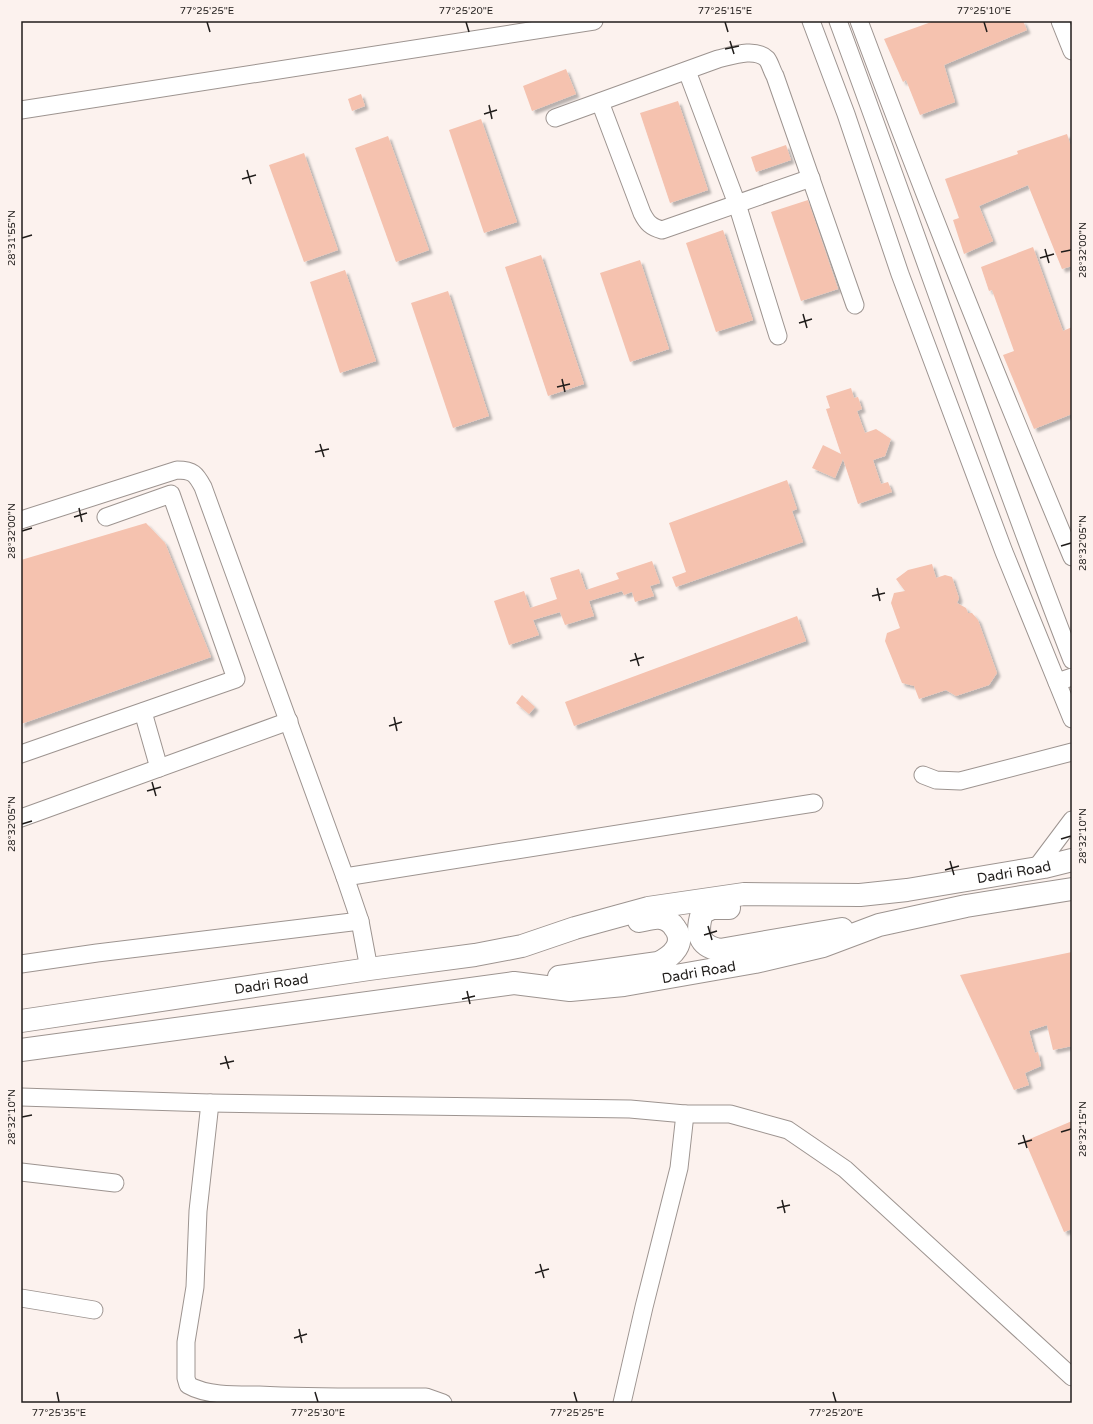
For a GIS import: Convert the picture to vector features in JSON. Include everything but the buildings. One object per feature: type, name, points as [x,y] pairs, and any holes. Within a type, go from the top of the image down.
[{"type":"main road","name":"Dadri Road","points":[[1072,860],[1036,868],[907,890],[794,904],[712,908],[702,913],[698,931],[702,941],[708,948],[720,950],[813,933],[879,925],[966,906],[1072,889]]},
{"type":"main road","name":"Dadri Road","points":[[522,946],[575,928],[663,906],[744,894],[860,895]]},
{"type":"main road","name":"Dadri Road","points":[[21,1022],[368,969],[475,955],[585,936],[627,923],[660,918],[672,923],[680,934],[678,946],[669,958],[658,963],[21,1050]]},
{"type":"main road","name":"Dadri Road","points":[[514,983],[570,990],[624,986],[755,962],[823,946],[879,925]]},
{"type":"street","points":[[21,110],[594,21]]},
{"type":"street","points":[[812,21],[853,135],[900,274],[1004,552],[1065,680],[1072,719]]},
{"type":"street","points":[[838,21],[921,246],[1028,548],[1072,660]]},
{"type":"street","points":[[860,21],[903,138],[1072,557]]},
{"type":"street","points":[[1060,21],[1072,51]]},
{"type":"street","points":[[555,118],[718,59],[744,53],[759,55],[767,59],[775,76],[855,305]]},
{"type":"street","points":[[687,71],[737,204],[778,336]]},
{"type":"street","points":[[600,102],[642,213],[648,223],[654,228],[662,230],[811,178]]},
{"type":"street","points":[[21,520],[177,470],[188,470],[197,477],[203,487],[346,877],[360,921],[368,969]]},
{"type":"street","points":[[21,754],[236,679],[171,494],[106,517]]},
{"type":"street","points":[[143,712],[159,768]]},
{"type":"street","points":[[21,818],[289,721]]},
{"type":"street","points":[[923,775],[936,780],[960,780],[1072,752]]},
{"type":"street","points":[[346,877],[814,803]]},
{"type":"street","points":[[1036,868],[1072,820]]},
{"type":"street","points":[[21,964],[97,953],[360,921]]},
{"type":"street","points":[[21,1098],[210,1103],[630,1109],[685,1114],[730,1114],[788,1130],[845,1169],[1072,1377]]},
{"type":"street","points":[[210,1103],[198,1211],[195,1287],[186,1342],[186,1378],[188,1384],[199,1389],[234,1394],[394,1400],[426,1397],[440,1403]]},
{"type":"street","points":[[622,1403],[644,1307],[680,1168],[685,1114]]},
{"type":"street","points":[[21,1172],[115,1183]]},
{"type":"street","points":[[21,1298],[94,1310]]}]
